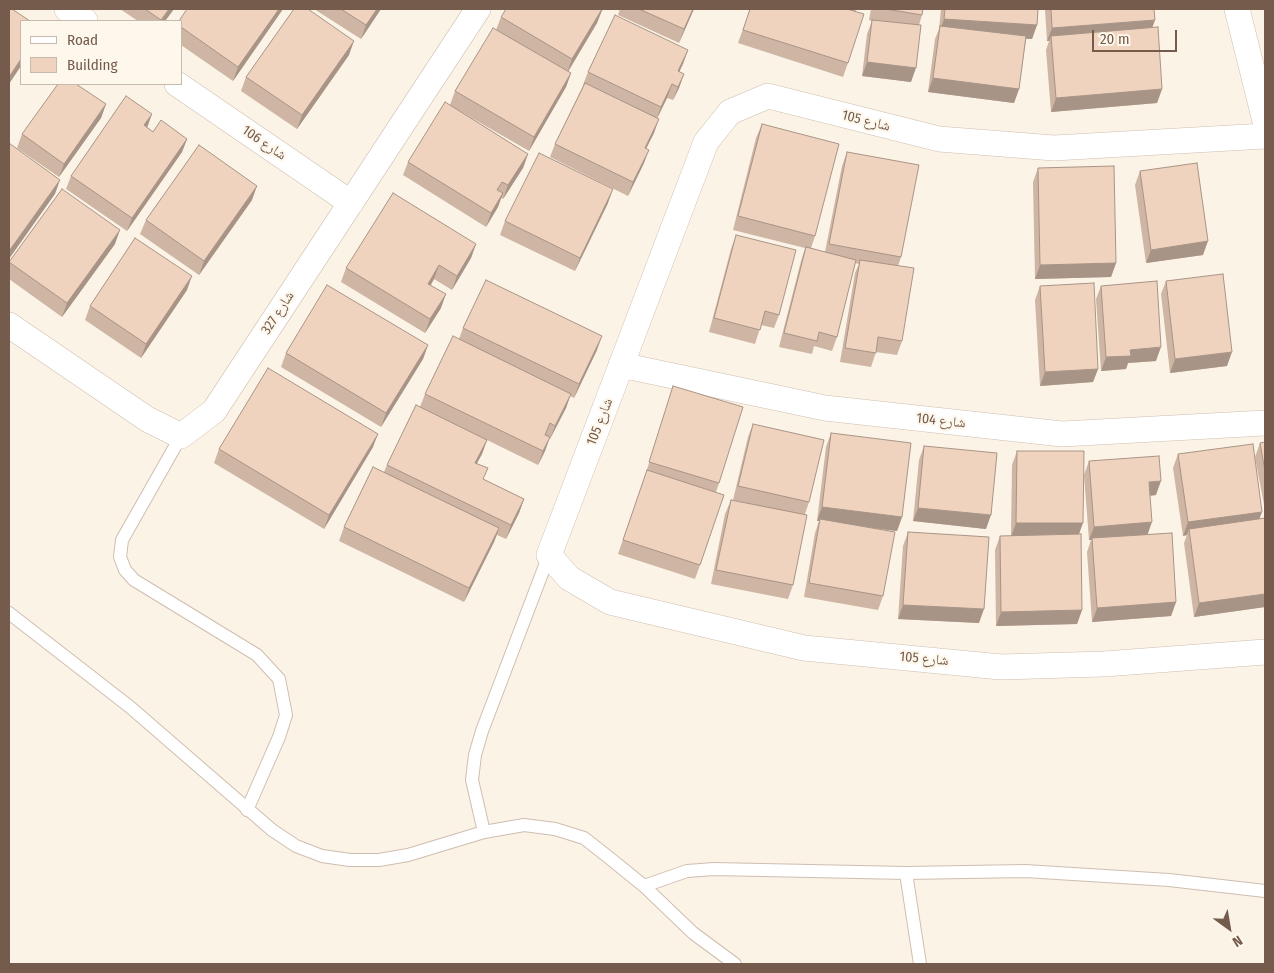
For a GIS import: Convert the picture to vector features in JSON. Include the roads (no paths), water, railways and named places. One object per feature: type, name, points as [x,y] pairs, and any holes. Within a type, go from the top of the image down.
[{"type":"street","points":[[67,9],[84,20]]},
{"type":"street","name":"شارع 327","points":[[181,436],[214,411],[478,9]]},
{"type":"street","points":[[1237,9],[1265,120]]},
{"type":"street","name":"شارع 106","points":[[178,85],[351,203]]},
{"type":"street","name":"شارع 105","points":[[1265,136],[1044,147],[940,139],[768,96],[730,112],[706,142],[549,555],[569,578],[610,602],[804,648],[1001,667],[1104,664],[1265,652]]},
{"type":"street","points":[[9,325],[147,419],[181,436]]},
{"type":"street","name":"شارع 104","points":[[621,365],[825,408],[1062,434],[1265,422]]},
{"type":"lane","points":[[181,436],[122,540],[120,557],[125,570],[134,580],[257,655],[279,678],[286,714],[279,737],[247,810]]},
{"type":"lane","points":[[484,832],[472,780],[475,755],[482,731],[549,555]]},
{"type":"lane","points":[[9,613],[130,707],[247,810],[296,846],[322,856],[350,860],[380,860],[484,832],[524,825],[555,829],[584,838],[644,886],[693,933],[736,964]]},
{"type":"lane","points":[[644,886],[687,871],[714,869],[906,873],[1025,870],[1169,880],[1265,891]]},
{"type":"lane","points":[[906,873],[920,964]]}]
